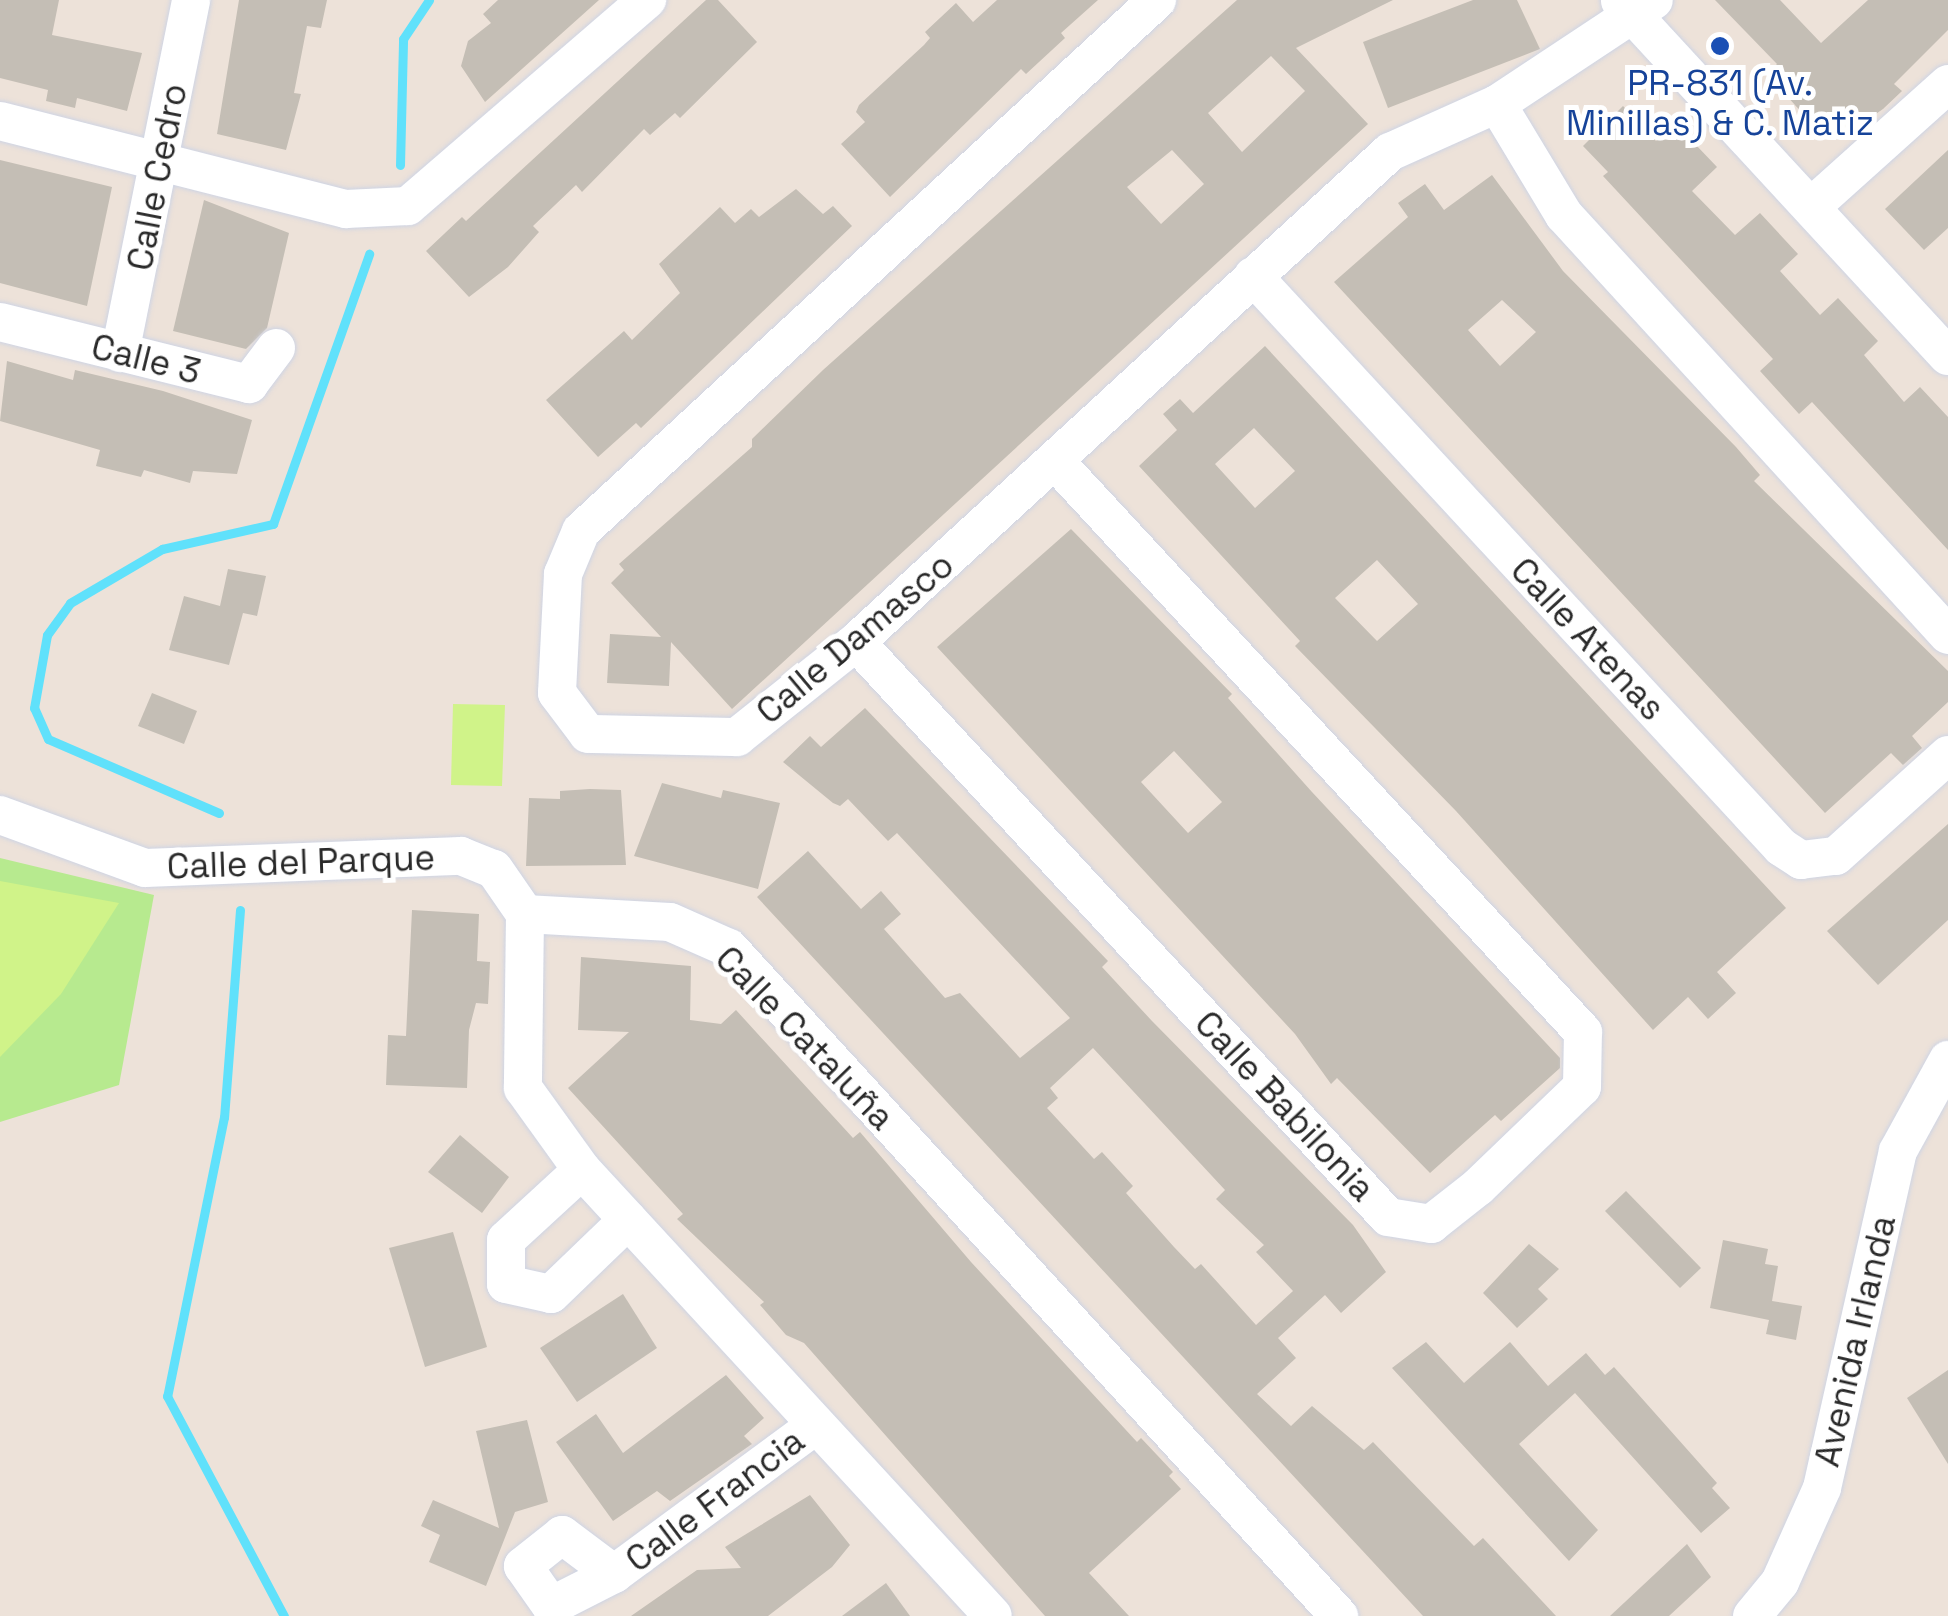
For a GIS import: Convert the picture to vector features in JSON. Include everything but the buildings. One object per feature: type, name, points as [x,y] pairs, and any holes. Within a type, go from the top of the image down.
[{"type":"street","name":"Calle Cedro","points":[[120,353],[162,161],[191,0]]},
{"type":"street","points":[[0,122],[346,209],[408,206],[647,0]]},
{"type":"street","name":"Calle Damasco","points":[[1156,0],[581,531],[563,574],[557,693],[588,734],[737,738],[856,642],[1390,152],[1498,104],[1636,6]]},
{"type":"street","points":[[1636,6],[1811,207],[1948,356]]},
{"type":"street","points":[[1811,207],[1948,84]]},
{"type":"street","points":[[1498,104],[1564,215],[1948,635]]},
{"type":"street","name":"Calle Atenas","points":[[1254,276],[1781,847],[1801,860],[1836,856],[1948,756]]},
{"type":"street","name":"Calle 3","points":[[0,322],[249,384],[276,348]]},
{"type":"street","name":"Calle Babilonia","points":[[856,642],[1388,1217],[1431,1224],[1478,1187],[1582,1087],[1583,1032],[1055,461]]},
{"type":"street","name":"Calle del Parque","points":[[0,815],[146,868],[462,856],[494,870],[525,914]]},
{"type":"street","points":[[525,914],[523,1088],[582,1170],[993,1616]]},
{"type":"street","name":"Calle Cataluña","points":[[525,914],[670,922],[729,948],[1340,1616]]},
{"type":"street","name":"Avenida Irlanda","points":[[1752,1616],[1780,1582],[1822,1488],[1898,1151],[1948,1060]]},
{"type":"street","points":[[582,1170],[506,1240],[506,1284],[552,1294],[628,1220]]},
{"type":"street","name":"Calle Francia","points":[[614,1574],[816,1425]]},
{"type":"green space","points":[[453,704],[505,705],[502,786],[451,785]]},
{"type":"green space","points":[[0,858],[154,895],[119,1085],[0,1122]]},
{"type":"green space","points":[[0,881],[119,903],[61,994],[0,1057]]},
{"type":"waterway","points":[[400,165],[403,39],[429,0]]},
{"type":"waterway","points":[[219,813],[48,739],[34,708],[47,635],[70,603],[162,549],[273,524],[369,254]]},
{"type":"waterway","points":[[240,910],[224,1117],[167,1396],[284,1616]]},
{"type":"place","name":"PR-831 (Av. Minillas) & C. Matiz","points":[[1720,46]]}]
